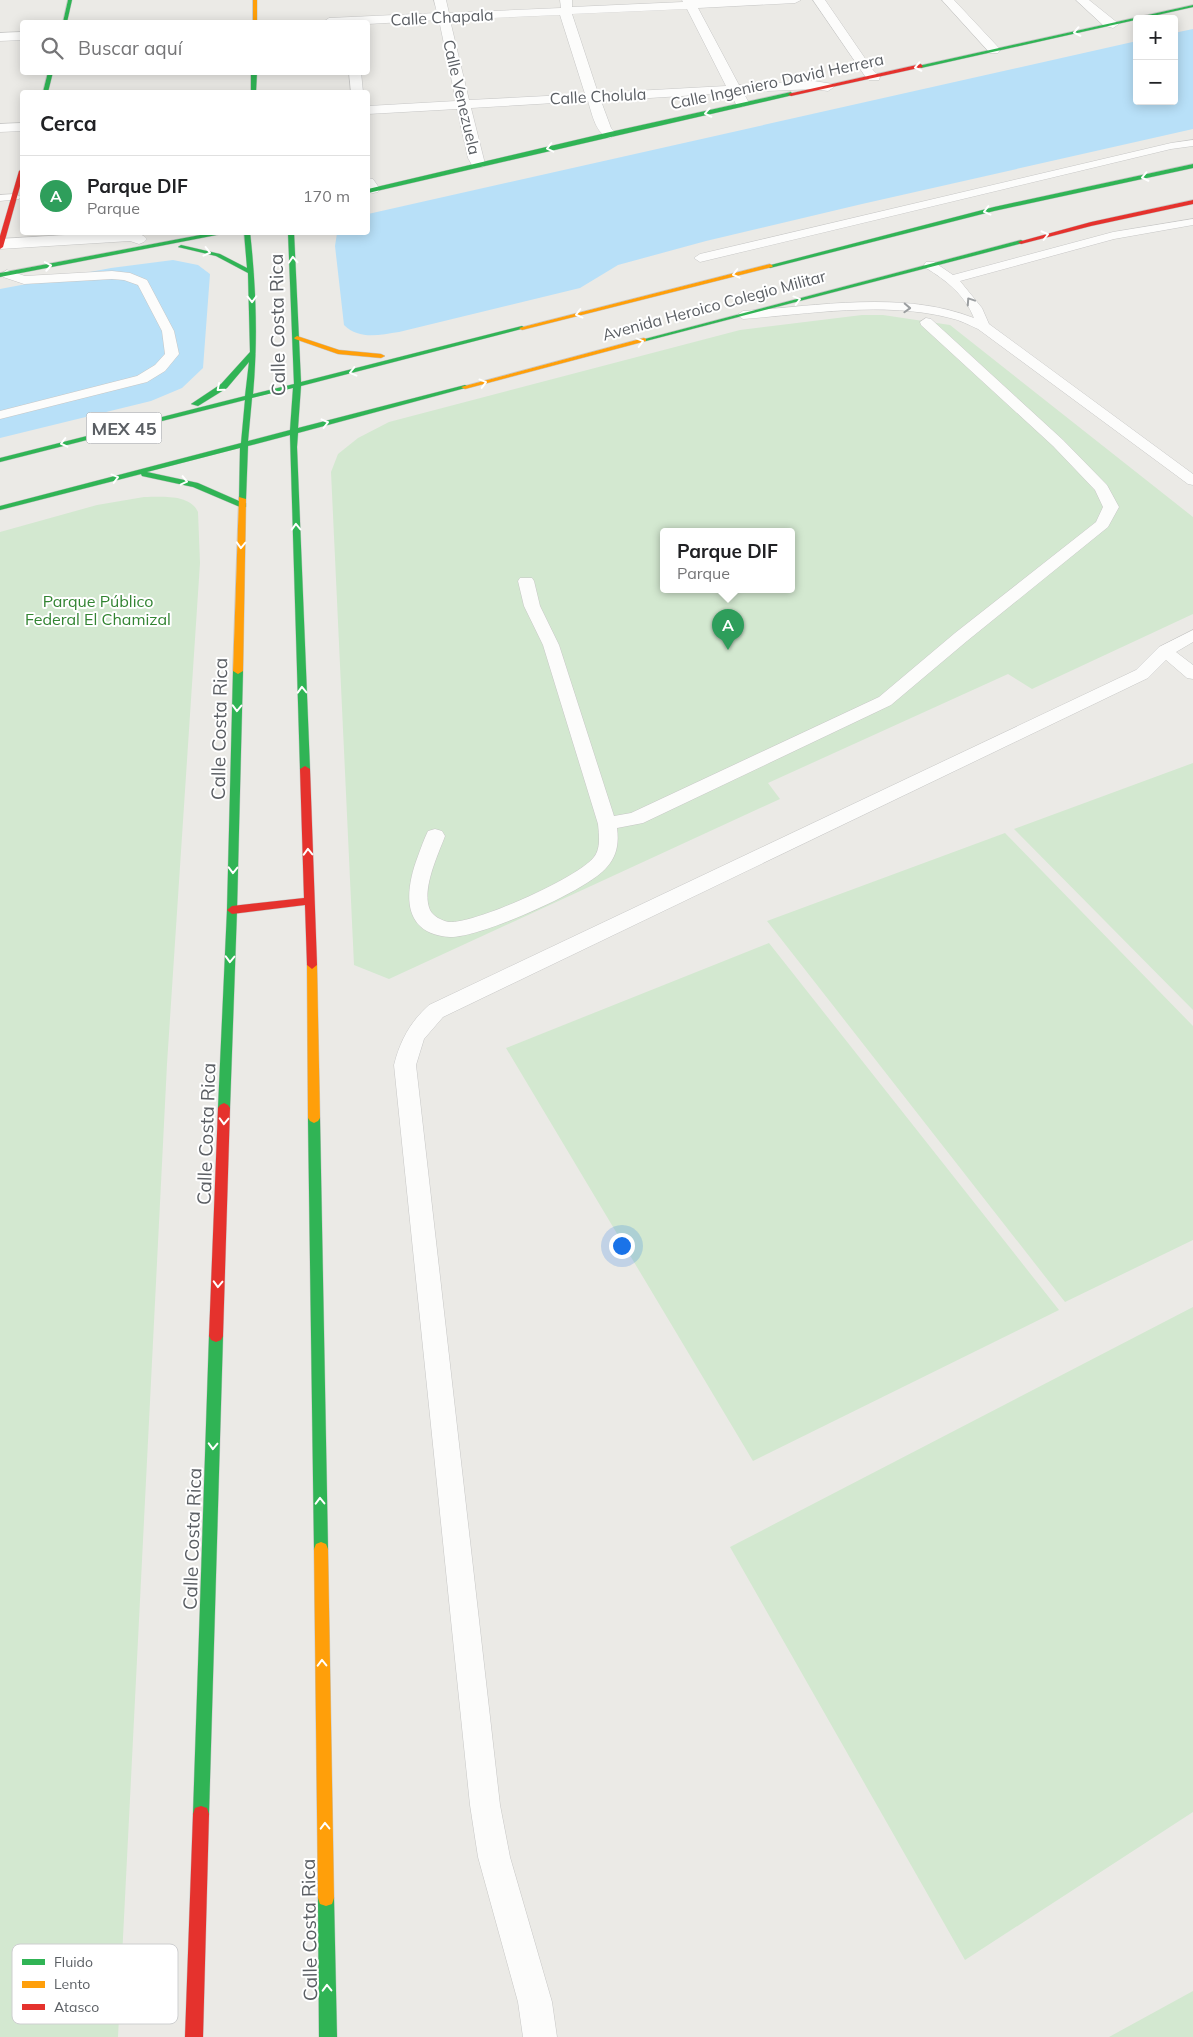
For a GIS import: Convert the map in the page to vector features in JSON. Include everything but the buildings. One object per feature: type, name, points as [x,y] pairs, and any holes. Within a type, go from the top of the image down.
[{"type":"main road","points":[[65,20],[70,0]]},
{"type":"main road","points":[[255,0],[255,20]]},
{"type":"main road","name":"Calle Ingeniero David Herrera","points":[[370,191],[481,170],[610,134],[745,105],[830,94],[877,84],[994,50],[1193,6]]},
{"type":"main road","points":[[1178,20],[1193,17]]},
{"type":"main road","name":"Calle Ingeniero David Herrera","points":[[903,82],[1133,31]]},
{"type":"main road","points":[[46,90],[50,75]]},
{"type":"main road","points":[[254,75],[254,90]]},
{"type":"main road","name":"Avenida Heroico Colegio Militar","points":[[247,397],[297,386],[994,209],[1193,166]]},
{"type":"main road","points":[[0,245],[20,178]]},
{"type":"main road","name":"Avenida Heroico Colegio Militar","points":[[244,444],[930,265],[1091,224],[1193,202]]},
{"type":"main road","points":[[2,269],[160,246],[214,235]]},
{"type":"main road","name":"Calle Costa Rica","points":[[194,2037],[215,1352],[232,910],[244,444],[247,397],[253,352],[251,272],[247,235]]},
{"type":"main road","name":"Calle Costa Rica","points":[[291,235],[297,338],[297,386],[293,447],[313,991],[328,2037]]},
{"type":"main road","points":[[2,269],[134,236]]},
{"type":"main road","points":[[851,244],[884,247]]},
{"type":"main road","points":[[160,246],[193,248],[218,255],[251,272]]},
{"type":"main road","points":[[915,258],[930,265]]},
{"type":"main road","points":[[297,338],[324,350],[348,355],[420,354]]},
{"type":"main road","points":[[172,416],[224,386],[253,352]]},
{"type":"main road","name":"MEX 45","points":[[0,460],[247,397]]},
{"type":"main road","name":"MEX 45","points":[[0,508],[244,444]]},
{"type":"main road","points":[[136,472],[184,481],[217,491],[243,505]]},
{"type":"main road","points":[[232,910],[310,901]]},
{"type":"street","name":"Calle Venezuela","points":[[440,0],[475,160],[481,170]]},
{"type":"street","name":"Calle Chapala","points":[[370,21],[444,17],[566,5],[795,0]]},
{"type":"street","points":[[819,0],[877,84]]},
{"type":"street","points":[[948,0],[994,50]]},
{"type":"street","points":[[1082,0],[1107,22],[1113,24]]},
{"type":"street","points":[[690,2],[733,89],[740,102],[745,105]]},
{"type":"street","points":[[566,5],[566,15],[593,96],[605,129],[610,134]]},
{"type":"street","points":[[350,7],[351,20]]},
{"type":"street","points":[[0,37],[20,36]]},
{"type":"street","points":[[355,75],[357,90]]},
{"type":"street","name":"Calle Cholula","points":[[370,110],[814,85],[830,94]]},
{"type":"street","points":[[0,128],[20,127]]},
{"type":"street","points":[[0,245],[61,236],[134,236]]},
{"type":"lane","points":[[700,258],[1171,146],[1193,143]]},
{"type":"lane","points":[[0,198],[15,197]]},
{"type":"lane","points":[[952,279],[1113,236],[1193,222]]},
{"type":"lane","points":[[930,265],[952,279],[961,288],[982,318],[983,326]]},
{"type":"lane","points":[[0,415],[142,379],[160,368],[172,354],[168,331],[143,284],[126,276],[112,275],[24,280],[2,269]]},
{"type":"lane","points":[[744,314],[851,308],[909,308],[952,315],[983,326],[1193,481]]},
{"type":"lane","points":[[607,824],[636,818],[885,701],[961,637],[1104,524],[1111,507],[1102,488],[1058,443],[926,322]]},
{"type":"lane","points":[[436,836],[419,883],[418,897],[421,915],[432,925],[445,930],[461,929],[484,923],[561,889],[586,875],[603,860],[610,845],[607,824],[551,645],[532,606],[526,581]]},
{"type":"lane","points":[[540,2037],[535,2002],[494,1857],[485,1805],[405,1065],[409,1044],[422,1024],[436,1011],[1142,674],[1153,666],[1165,651],[1193,635]]},
{"type":"lane","points":[[1165,651],[1193,674]]},
{"type":"green space","points":[[862,315],[883,315],[950,325],[1193,517],[1193,614],[1032,689],[1008,674],[768,783],[780,799],[389,979],[354,965],[331,472],[338,454],[358,438],[389,422],[740,330]]},
{"type":"green space","name":"Parque Público Federal El Chamizal","points":[[144,497],[167,497],[189,502],[198,512],[200,563],[167,1064],[123,1944],[12,1944],[12,2024],[119,2024],[118,2037],[0,2037],[0,532],[97,505]]},
{"type":"green space","points":[[1193,763],[1193,1010],[1014,829]]},
{"type":"green space","points":[[1005,833],[1193,1026],[1193,1240],[1065,1302],[767,921]]},
{"type":"green space","points":[[769,943],[1059,1310],[753,1461],[506,1048]]},
{"type":"green space","points":[[1193,1307],[1193,1812],[965,1960],[730,1547]]},
{"type":"green space","points":[[1193,1991],[1193,2037],[1109,2037]]},
{"type":"water","points":[[1193,29],[1193,129],[706,241],[618,265],[580,288],[399,332],[363,335],[350,330],[344,325],[335,246],[337,235],[370,235],[370,214],[1133,42],[1133,105],[1178,105],[1178,32]]},
{"type":"water","points":[[173,260],[198,265],[210,274],[203,368],[182,388],[151,401],[0,438],[0,289],[111,268]]},
{"type":"traffic: fast","points":[[65,20],[70,0]]},
{"type":"traffic: fast","points":[[921,66],[1193,6]]},
{"type":"traffic: fast","points":[[46,90],[50,75]]},
{"type":"traffic: fast","points":[[254,75],[254,90]]},
{"type":"traffic: fast","points":[[370,191],[791,94]]},
{"type":"traffic: fast","points":[[770,266],[994,209],[1193,166]]},
{"type":"traffic: fast","points":[[0,275],[213,235]]},
{"type":"traffic: fast","points":[[242,499],[243,459],[253,352],[251,272],[247,235]]},
{"type":"traffic: fast","points":[[291,235],[298,374],[293,447],[305,769]]},
{"type":"traffic: fast","points":[[644,340],[1021,242]]},
{"type":"traffic: fast","points":[[181,247],[218,255],[251,272]]},
{"type":"traffic: fast","points":[[0,460],[522,328]]},
{"type":"traffic: fast","points":[[195,404],[224,386],[253,352]]},
{"type":"traffic: fast","points":[[0,508],[465,387]]},
{"type":"traffic: fast","points":[[145,474],[195,485],[243,505]]},
{"type":"traffic: fast","points":[[224,1108],[232,910],[238,671]]},
{"type":"traffic: fast","points":[[314,1118],[321,1549]]},
{"type":"traffic: fast","points":[[201,1814],[216,1336]]},
{"type":"traffic: fast","points":[[326,1898],[328,2037]]},
{"type":"traffic: slow","points":[[255,0],[255,20]]},
{"type":"traffic: slow","points":[[522,328],[770,266]]},
{"type":"traffic: slow","points":[[297,338],[338,352],[381,356]]},
{"type":"traffic: slow","points":[[465,387],[644,340]]},
{"type":"traffic: slow","points":[[238,671],[242,499]]},
{"type":"traffic: slow","points":[[312,965],[314,1118]]},
{"type":"traffic: slow","points":[[321,1549],[326,1898]]},
{"type":"traffic: jam","points":[[791,94],[921,66]]},
{"type":"traffic: jam","points":[[0,247],[20,178]]},
{"type":"traffic: jam","points":[[1021,242],[1091,224],[1193,202]]},
{"type":"traffic: jam","points":[[305,769],[312,965]]},
{"type":"traffic: jam","points":[[232,910],[310,901]]},
{"type":"traffic: jam","points":[[216,1336],[224,1108]]},
{"type":"traffic: jam","points":[[194,2037],[201,1814]]},
{"type":"place","name":"Parque DIF","points":[[728,650]]}]
